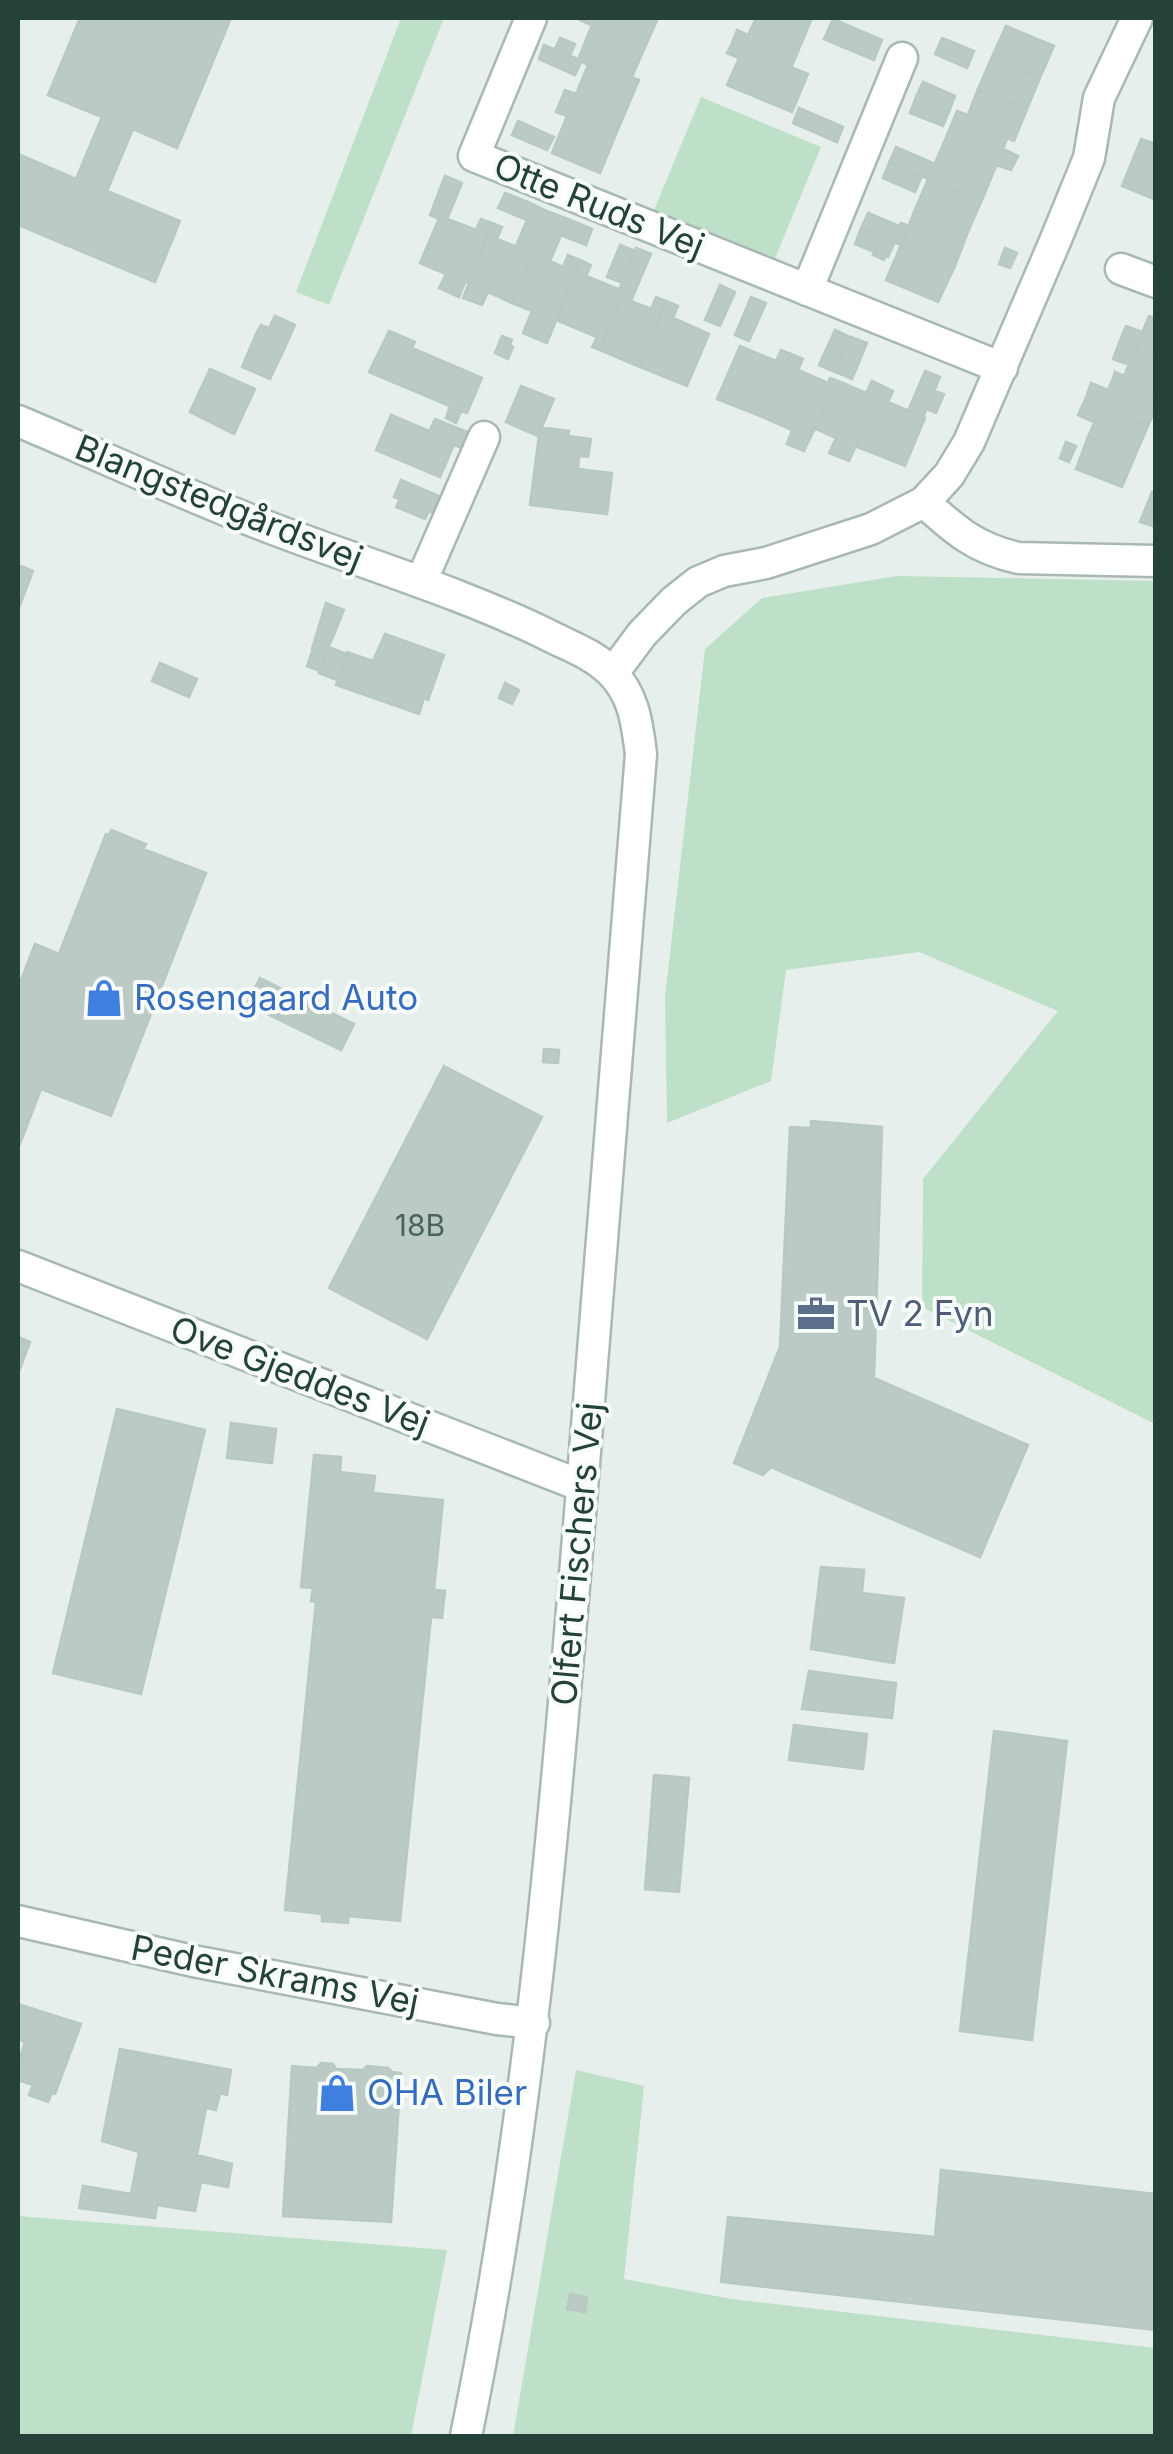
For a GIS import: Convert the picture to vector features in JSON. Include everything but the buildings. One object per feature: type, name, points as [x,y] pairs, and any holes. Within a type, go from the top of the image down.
[{"type":"street","name":"Otte Ruds Vej","points":[[531,18],[474,156],[1002,368]]},
{"type":"street","points":[[613,674],[642,634],[698,582],[724,571],[838,542],[924,502],[949,475],[969,442],[1002,368],[1089,158],[1099,98],[1138,18]]},
{"type":"street","points":[[808,290],[902,58]]},
{"type":"street","points":[[1121,269],[1156,282]]},
{"type":"street","name":"Blangstedgårdsvej","points":[[18,422],[274,529],[531,627],[595,658],[613,674]]},
{"type":"street","points":[[421,582],[484,437]]},
{"type":"street","points":[[924,502],[980,548],[998,554],[1018,558],[1156,561]]},
{"type":"street","name":"Olfert Fischers Vej","points":[[466,2436],[493,2308],[534,2023],[560,1760],[641,754],[629,696],[613,674]]},
{"type":"street","name":"Ove Gjeddes Vej","points":[[18,1266],[582,1486]]},
{"type":"street","name":"Peder Skrams Vej","points":[[18,1920],[194,1961],[534,2023]]},
{"type":"green space","points":[[401,18],[444,18],[329,305],[296,292]]},
{"type":"green space","points":[[701,97],[821,147],[774,261],[654,210]]},
{"type":"green space","points":[[897,576],[1155,581],[1155,1424],[922,1307],[923,1179],[1058,1011],[919,952],[786,970],[771,1081],[667,1123],[665,997],[705,649],[762,598]]},
{"type":"green space","points":[[576,2070],[644,2086],[624,2279],[732,2299],[1155,2348],[1155,2436],[513,2436]]},
{"type":"green space","points":[[18,2216],[447,2250],[411,2436],[18,2436]]},
{"type":"place","name":"Rosengaard Auto","points":[[104,998]]},
{"type":"place","name":"TV 2 Fyn","points":[[816,1314]]},
{"type":"place","name":"OHA Biler","points":[[337,2093]]}]
